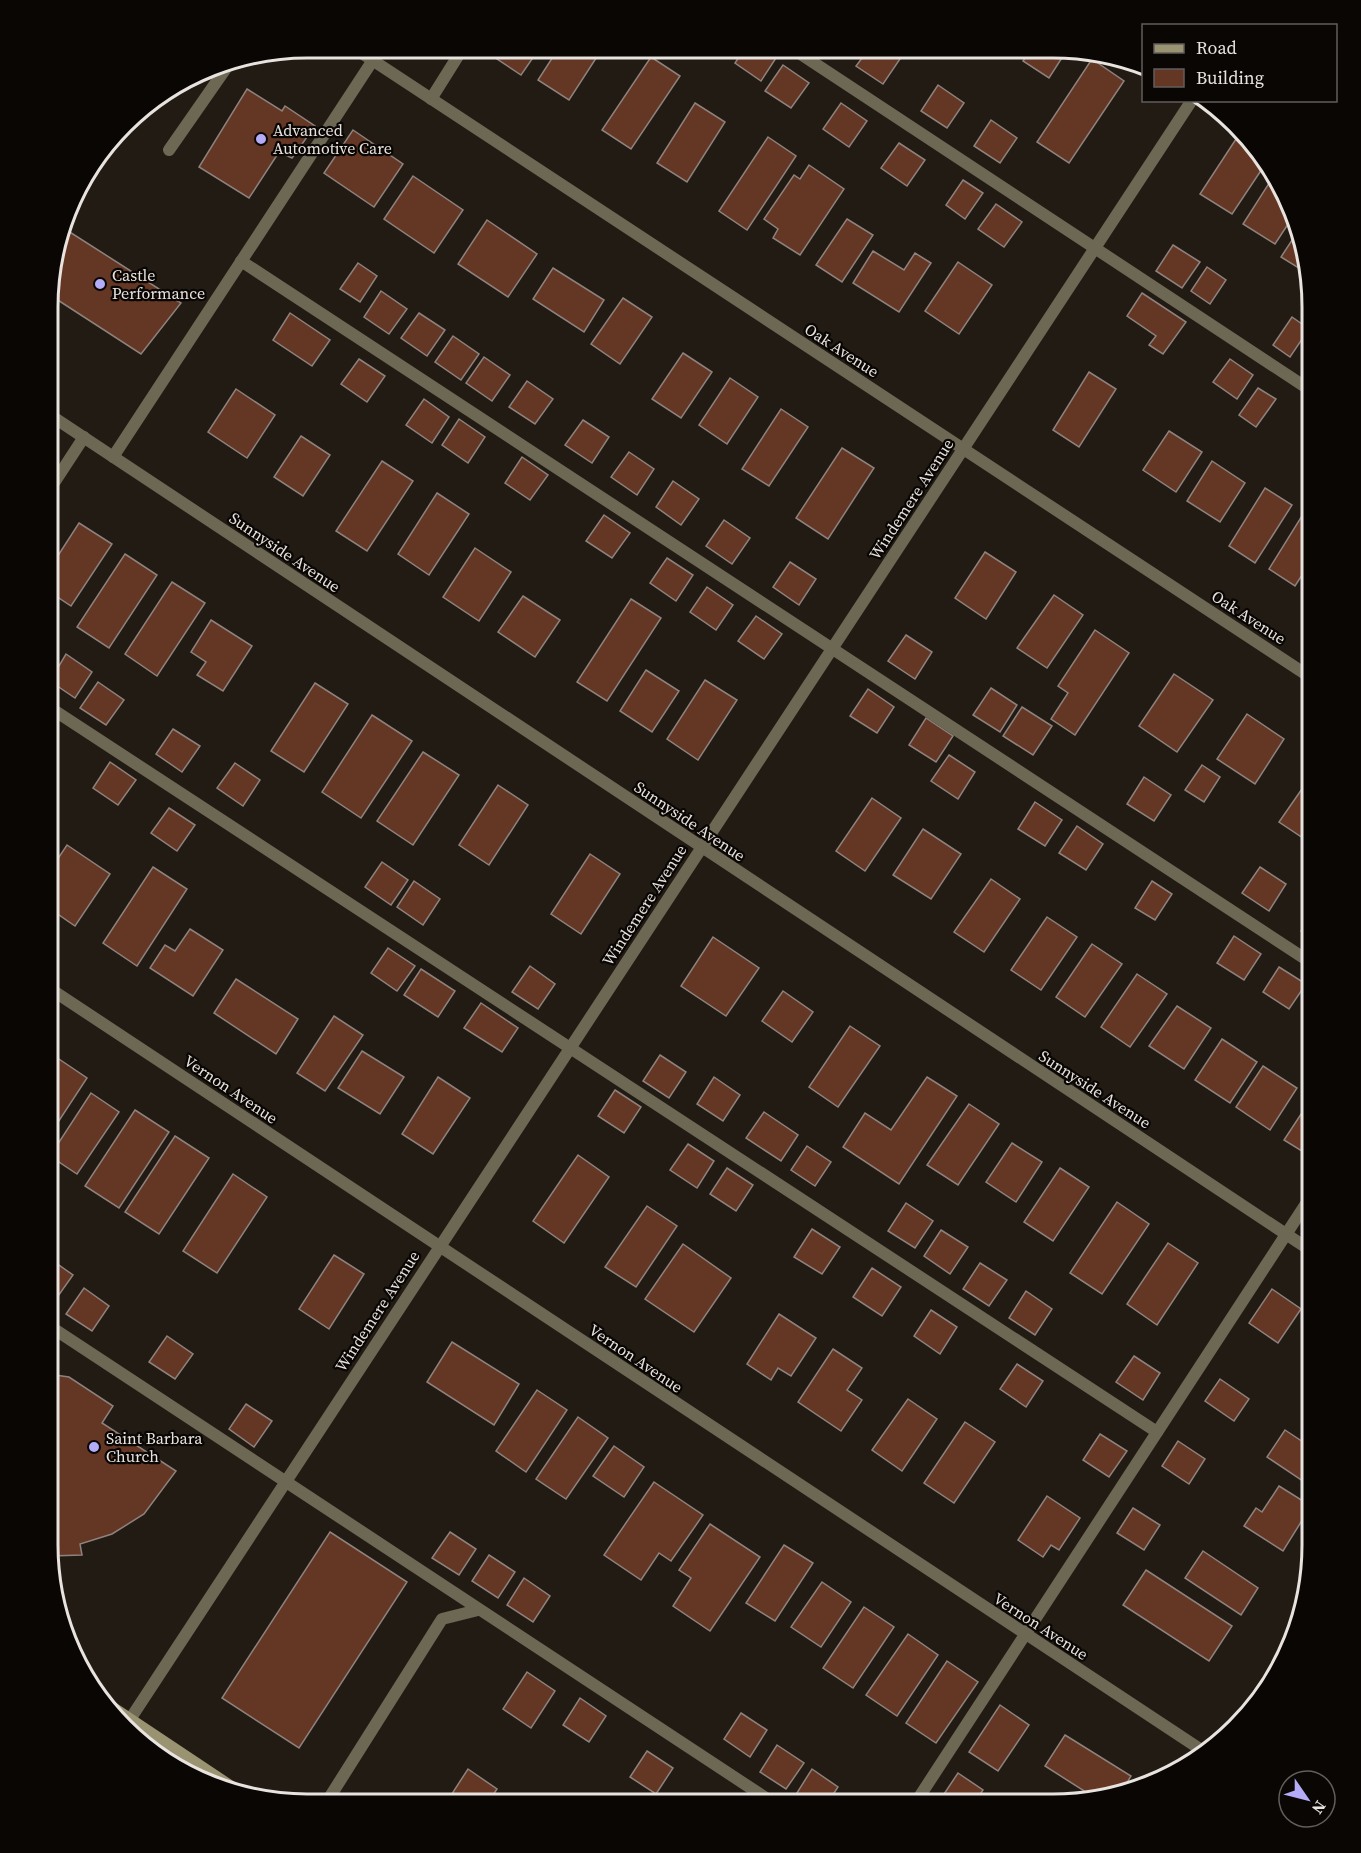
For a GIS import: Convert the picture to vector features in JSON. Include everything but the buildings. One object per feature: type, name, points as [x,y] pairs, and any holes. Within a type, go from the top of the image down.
[{"type":"street","name":"Oak Avenue","points":[[370,58],[1302,673]]},
{"type":"street","points":[[430,99],[457,58]]},
{"type":"street","points":[[808,58],[1302,385]]},
{"type":"street","points":[[113,457],[373,60]]},
{"type":"street","points":[[169,150],[222,74]]},
{"type":"street","name":"Windemere Avenue","points":[[129,1720],[701,848],[835,648],[1191,102]]},
{"type":"street","points":[[241,261],[835,648],[1302,957]]},
{"type":"street","name":"Sunnyside Avenue","points":[[58,420],[1302,1245]]},
{"type":"street","points":[[58,477],[84,437]]},
{"type":"street","points":[[58,712],[1157,1432]]},
{"type":"street","name":"Vernon Avenue","points":[[58,994],[1198,1748]]},
{"type":"street","points":[[921,1795],[1302,1210]]},
{"type":"street","points":[[58,1332],[762,1795]]},
{"type":"street","points":[[331,1795],[442,1619],[478,1610]]},
{"type":"street","points":[[142,1732],[215,1777]]},
{"type":"place","name":"Advanced Automotive Care","points":[[261,139]]},
{"type":"place","name":"Castle Performance","points":[[100,284]]},
{"type":"place","name":"Saint Barbara Church","points":[[94,1447]]}]
